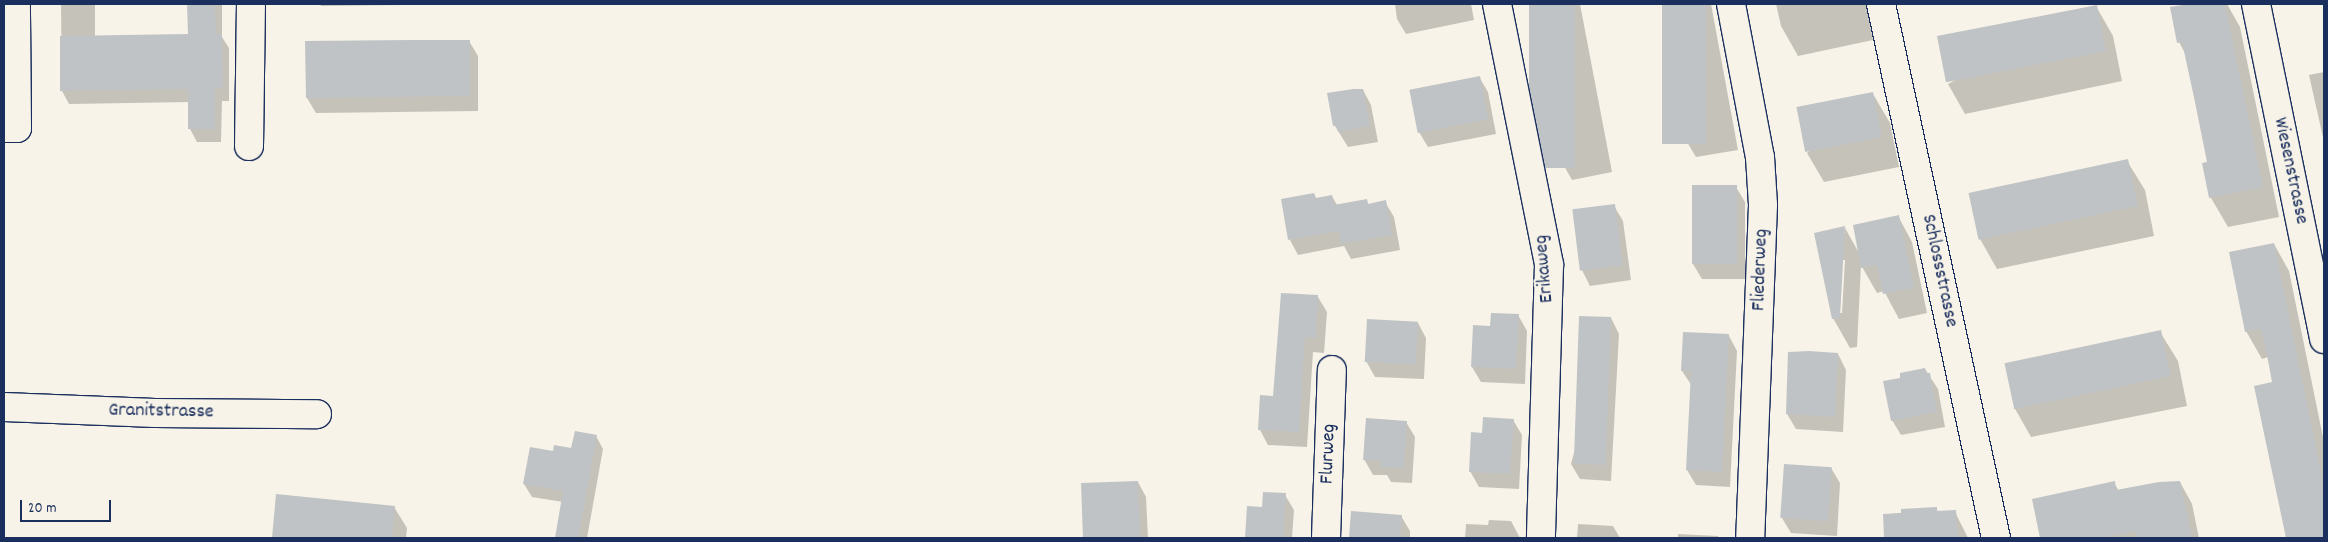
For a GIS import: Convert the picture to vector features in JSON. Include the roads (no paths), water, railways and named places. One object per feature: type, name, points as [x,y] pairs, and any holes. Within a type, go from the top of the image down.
[{"type":"street","points":[[10,128],[16,4]]},
{"type":"street","points":[[250,146],[251,4]]},
{"type":"street","name":"Erikaweg","points":[[1497,4],[1549,265],[1541,538]]},
{"type":"street","name":"Fliederweg","points":[[1731,4],[1760,157],[1763,205],[1750,538]]},
{"type":"street","name":"Schlossstrasse","points":[[1881,4],[1996,538]]},
{"type":"street","name":"Wiesenstrasse","points":[[2256,4],[2324,339]]},
{"type":"street","name":"Flurweg","points":[[1326,538],[1332,370]]},
{"type":"street","name":"Granitstrasse","points":[[4,407],[155,413],[317,414]]}]
